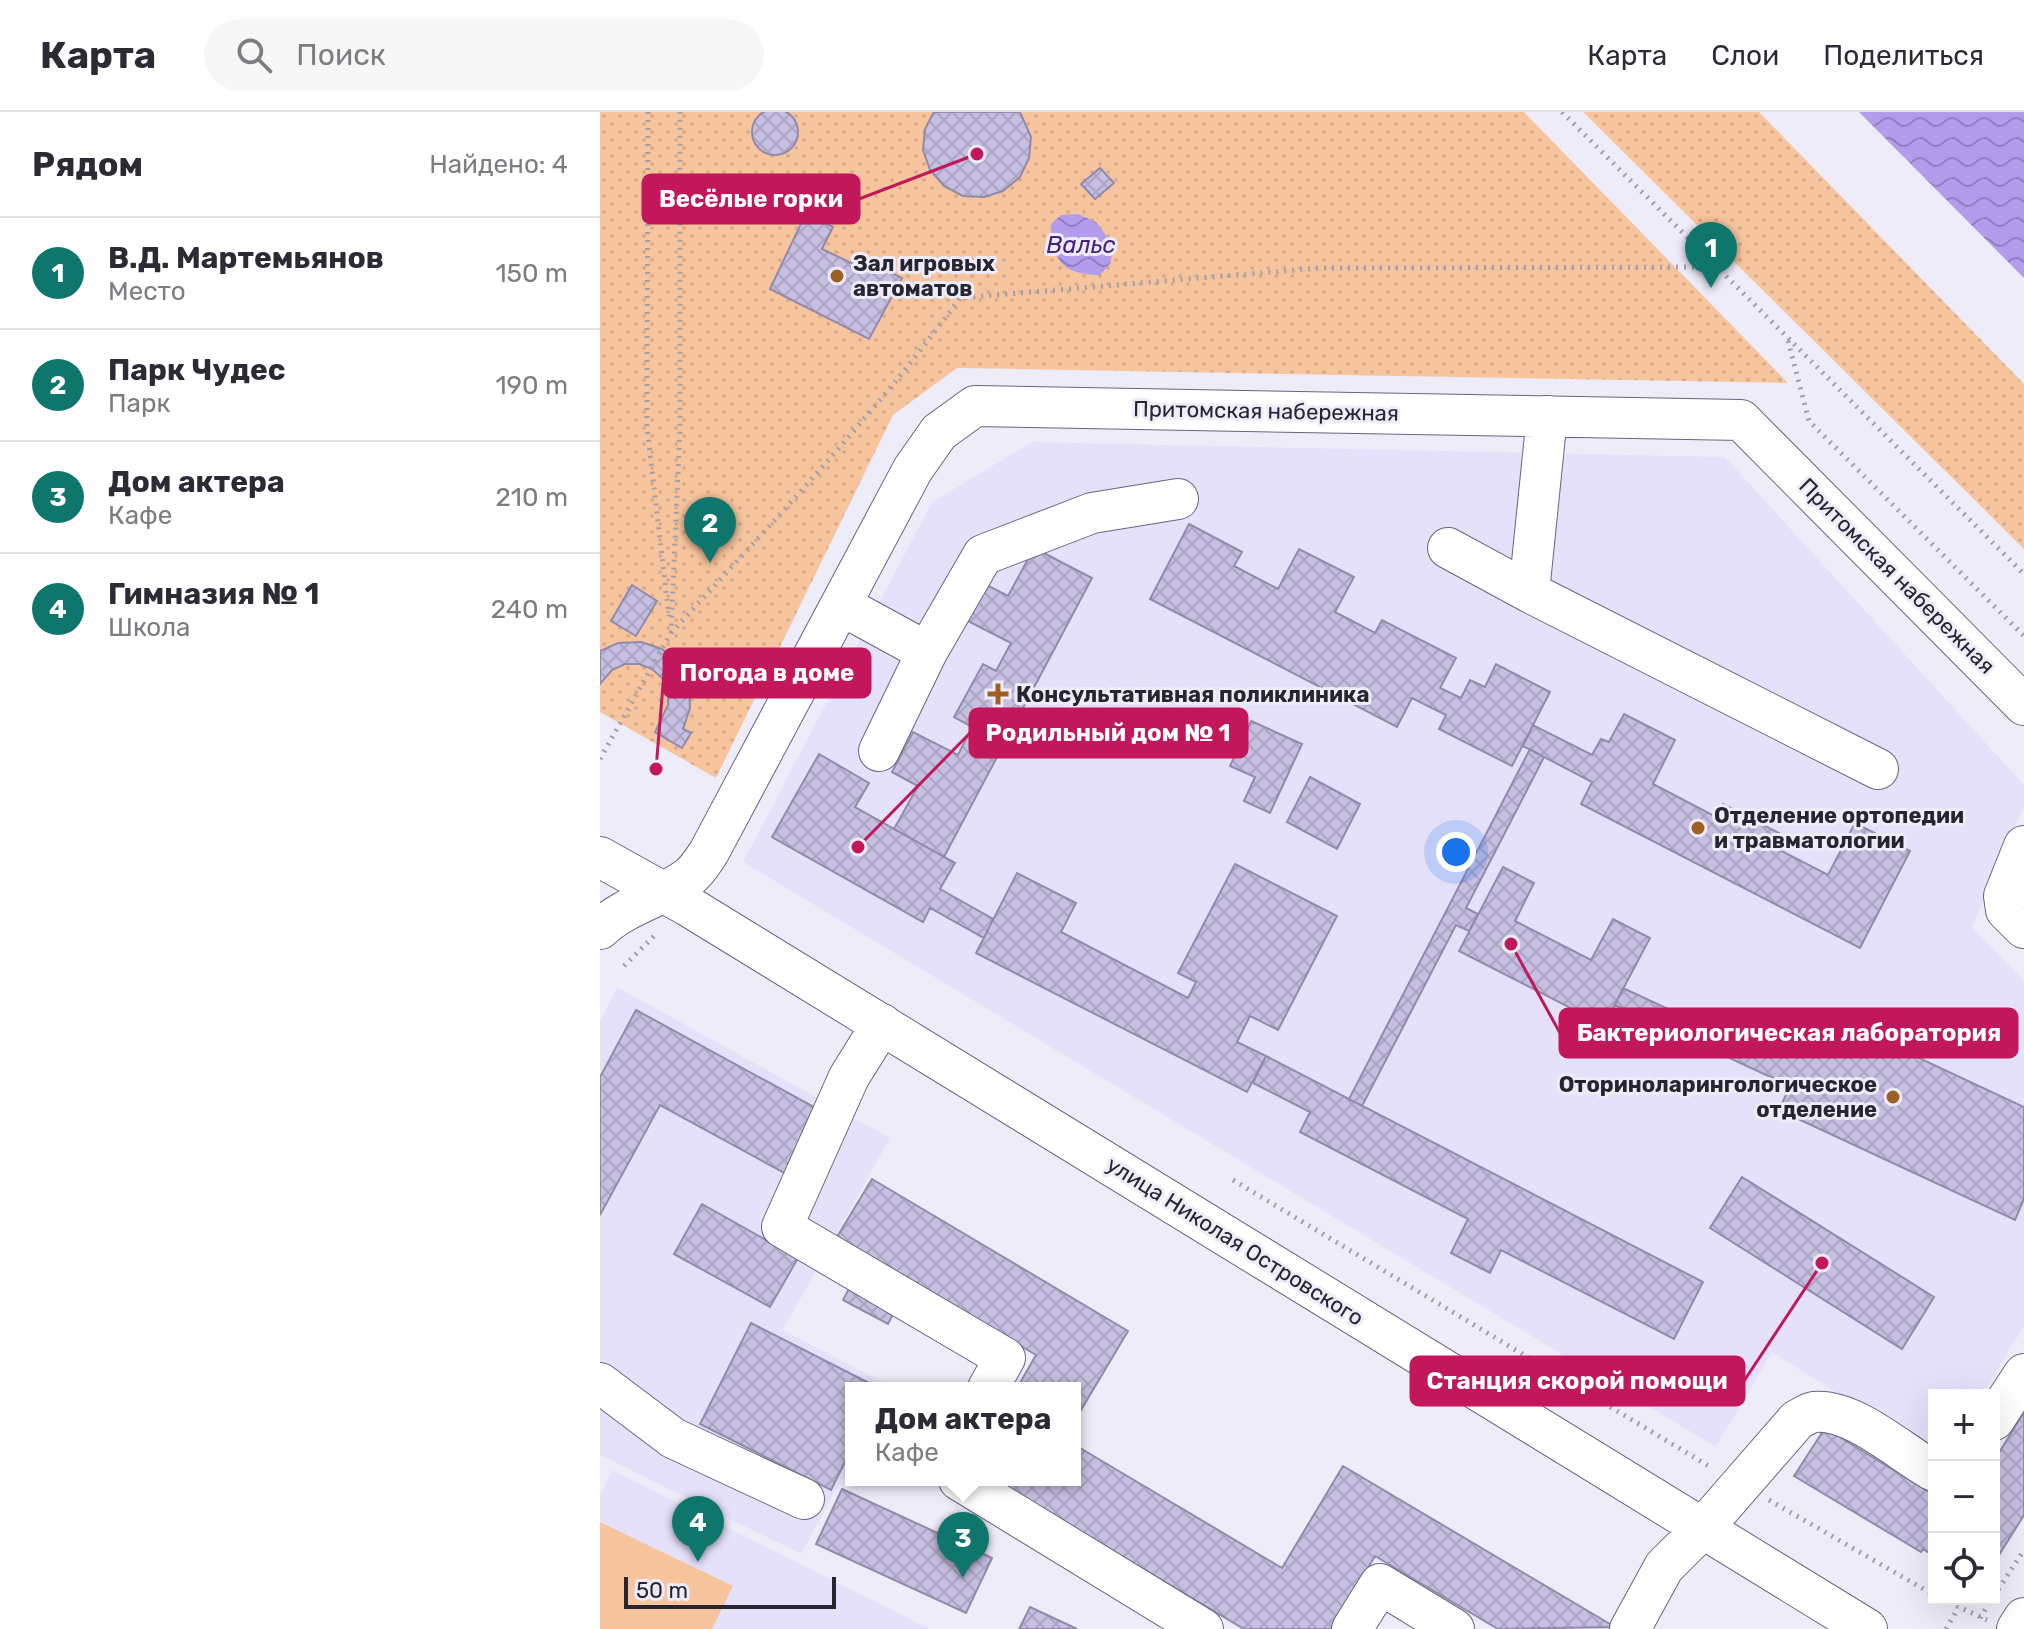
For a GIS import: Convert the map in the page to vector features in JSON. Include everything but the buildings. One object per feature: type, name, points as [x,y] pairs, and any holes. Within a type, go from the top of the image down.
[{"type":"street","name":"Притомская набережная","points":[[600,929],[630,909],[664,909],[709,852],[913,469],[939,432],[975,406],[1741,420],[2024,705]]},
{"type":"street","points":[[1529,592],[1547,416]]},
{"type":"street","points":[[879,751],[927,652],[983,555],[1092,513],[1178,499]]},
{"type":"street","points":[[1448,548],[1878,769]]},
{"type":"street","points":[[841,605],[927,652]]},
{"type":"street","points":[[2024,846],[2004,896],[2006,910],[2024,928]]},
{"type":"street","name":"улица Николая Островского","points":[[600,857],[664,909],[882,1024],[1867,1629]]},
{"type":"street","points":[[882,1024],[849,1077],[782,1227],[1005,1358],[991,1382]]},
{"type":"street","points":[[2000,1411],[2024,1374]]},
{"type":"street","points":[[600,1383],[673,1438],[804,1499]]},
{"type":"street","points":[[1630,1629],[1664,1567],[1703,1528],[1797,1420],[1811,1412],[1830,1412],[1861,1424],[1928,1467]]},
{"type":"street","points":[[969,1486],[1203,1629]]},
{"type":"street","points":[[1352,1629],[1380,1584],[1454,1629]]},
{"type":"path","points":[[648,112],[647,427],[671,633]]},
{"type":"path","points":[[671,633],[680,428],[680,112]]},
{"type":"path","points":[[1562,112],[2024,574]]},
{"type":"path","points":[[648,194],[680,194]]},
{"type":"path","points":[[600,759],[671,633],[917,357],[960,298],[1320,268],[1717,267]]},
{"type":"path","points":[[1787,337],[1809,421],[2024,636]]},
{"type":"path","points":[[624,966],[664,909]]},
{"type":"path","points":[[1233,1180],[1741,1484],[1928,1592]]},
{"type":"path","points":[[2000,1587],[2024,1550]]},
{"type":"path","points":[[1953,1605],[2003,1622]]},
{"type":"path","points":[[1946,1629],[1958,1608]]},
{"type":"shaded area","points":[[600,112],[1524,112],[1788,383],[957,368],[893,415],[716,778],[600,712]]},
{"type":"shaded area","points":[[1583,112],[1759,112],[2024,384],[2024,549]]},
{"type":"shaded area","points":[[1032,442],[1725,457],[2024,785],[2024,806],[1972,927],[2024,981],[2024,1326],[1986,1389],[1928,1389],[1928,1451],[1772,1352],[1716,1447],[743,862],[932,502]]},
{"type":"shaded area","points":[[617,987],[890,1138],[783,1330],[882,1382],[845,1382],[845,1473],[801,1554],[600,1455],[600,1021]]},
{"type":"shaded area","points":[[612,1470],[929,1629],[600,1629],[600,1495]]},
{"type":"shaded area","points":[[600,1522],[733,1586],[712,1629],[600,1629]]},
{"type":"water","points":[[1859,112],[2024,112],[2024,278]]},
{"type":"water","name":"Вальс","points":[[1078,214],[1096,222],[1114,246],[1110,264],[1100,275],[1068,268],[1053,247],[1051,224],[1061,215]]},
{"type":"place","name":"Весёлые горки","points":[[977,154]]},
{"type":"place","name":"Зал игровых автоматов","points":[[837,276]]},
{"type":"place","name":"В.Д. Мартемьянов","points":[[1711,288]]},
{"type":"place","name":"Парк Чудес","points":[[710,563]]},
{"type":"place","name":"Консультативная поликлиника","points":[[998,694]]},
{"type":"place","name":"Погода в доме","points":[[656,769]]},
{"type":"place","name":"Отделение ортопедии и травматологии","points":[[1698,828]]},
{"type":"place","name":"Родильный дом № 1","points":[[858,847]]},
{"type":"place","name":"Бактериологическая лаборатория","points":[[1511,944]]},
{"type":"place","name":"Оториноларингологическое отделение","points":[[1893,1097]]},
{"type":"place","name":"Станция скорой помощи","points":[[1822,1263]]},
{"type":"place","name":"Гимназия № 1","points":[[698,1562]]},
{"type":"place","name":"Дом актера","points":[[963,1578]]}]
